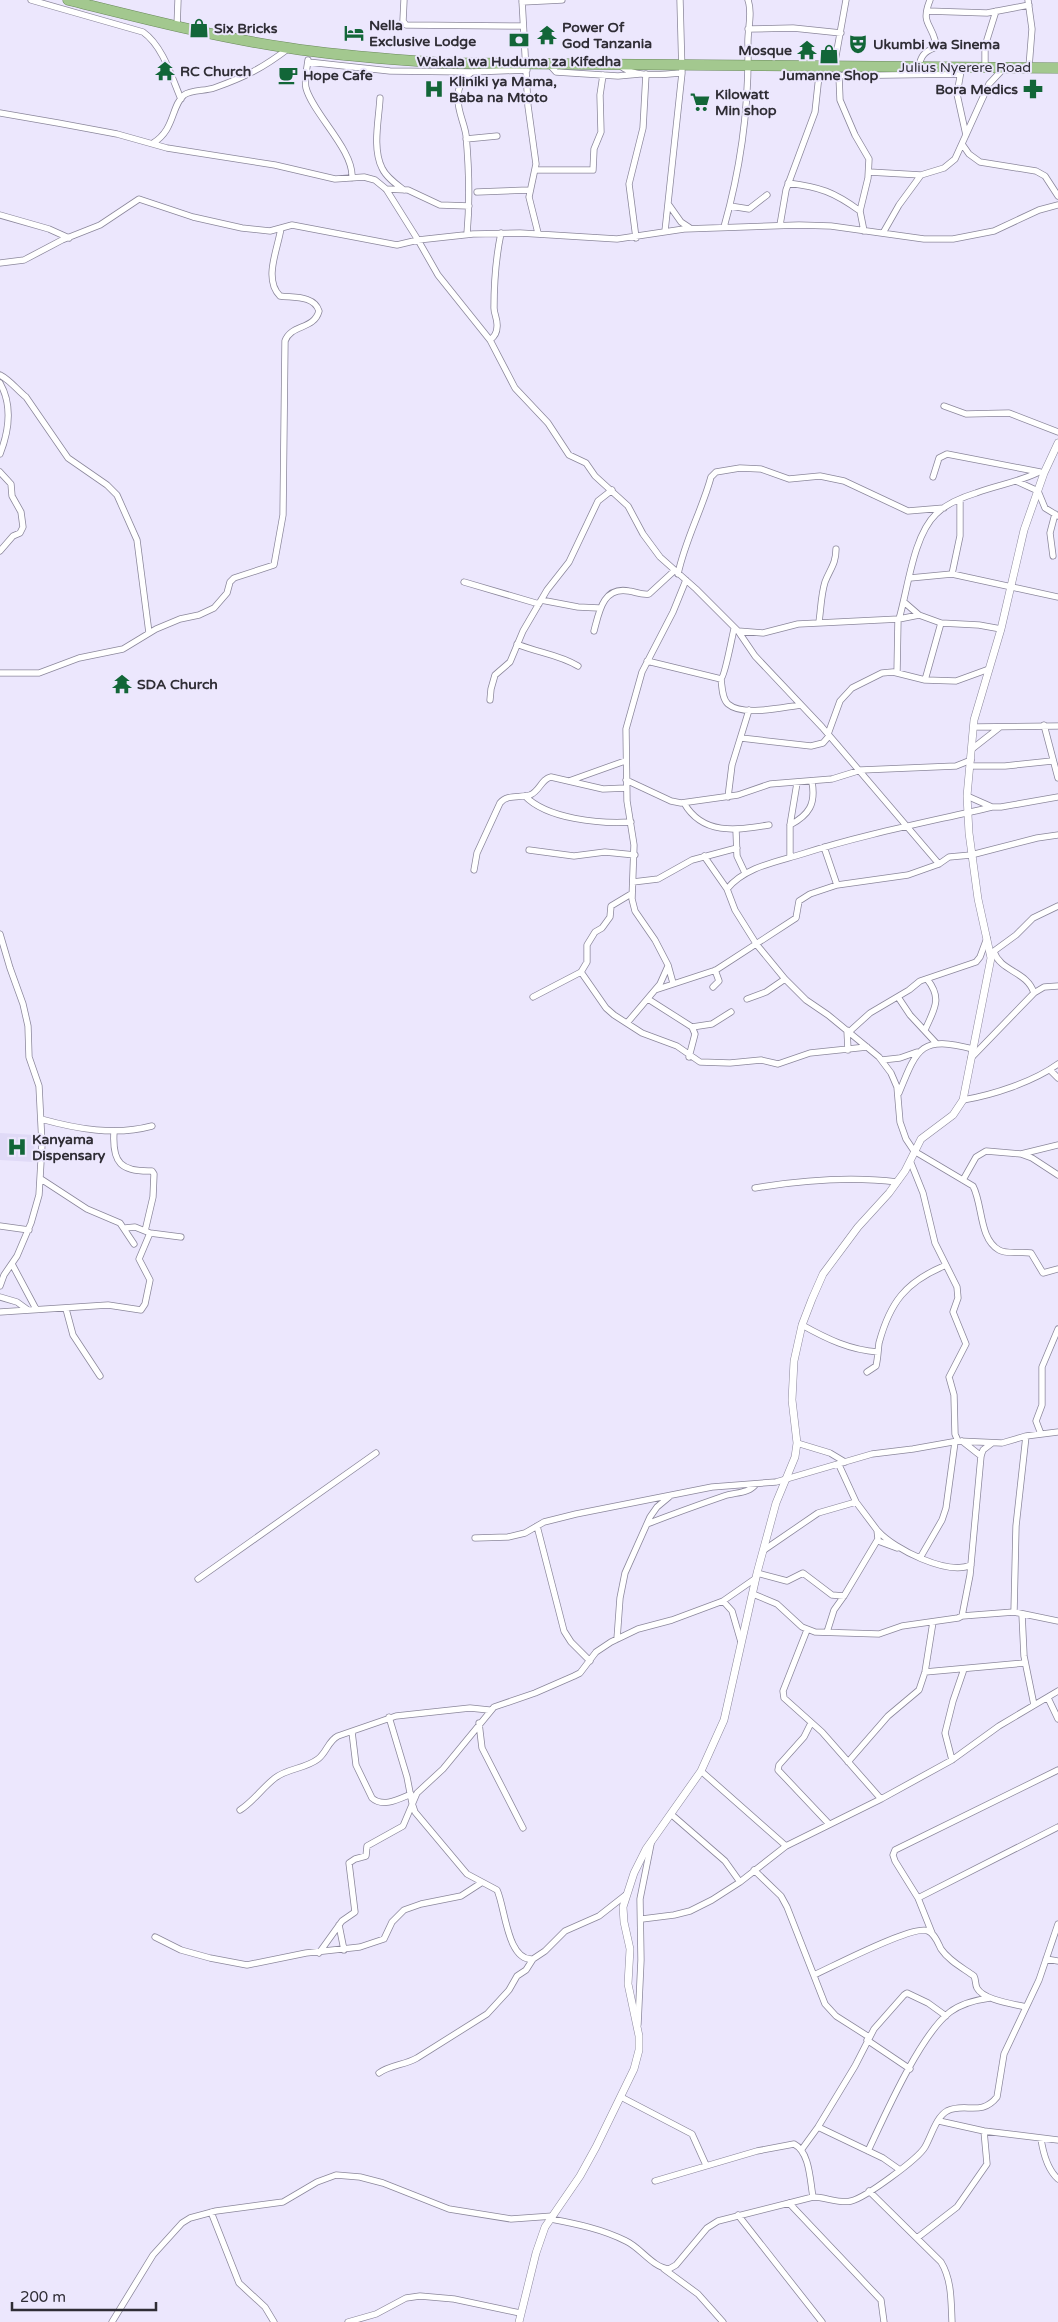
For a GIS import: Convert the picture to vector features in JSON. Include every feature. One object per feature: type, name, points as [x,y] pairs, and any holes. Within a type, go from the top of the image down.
[{"type":"highway","name":"Julius Nyerere Road","points":[[68,0],[86,2],[176,26],[289,48],[474,68],[527,67],[548,63],[618,64],[682,69],[749,66],[820,71],[834,66],[919,66],[962,71],[985,67],[1058,68]]},
{"type":"street","points":[[31,0],[144,32],[166,65],[181,99]]},
{"type":"street","points":[[176,26],[178,0]]},
{"type":"street","points":[[404,0],[403,21],[406,25],[522,26]]},
{"type":"street","points":[[538,234],[530,207],[529,190],[536,170],[522,26],[522,1],[562,0]]},
{"type":"street","points":[[665,231],[669,205],[673,140],[682,69],[680,0]]},
{"type":"street","points":[[724,227],[742,145],[749,66],[748,29],[750,8],[748,0]]},
{"type":"street","points":[[834,66],[846,0]]},
{"type":"street","points":[[919,66],[923,53],[934,48],[935,40],[928,28],[927,11],[930,0]]},
{"type":"street","points":[[927,11],[987,13],[1028,2],[1032,30],[1028,67]]},
{"type":"street","points":[[985,67],[986,46],[996,11]]},
{"type":"street","points":[[748,29],[793,28],[841,33]]},
{"type":"street","points":[[153,143],[168,127],[181,99],[189,93],[213,88],[253,74],[289,48]]},
{"type":"street","points":[[309,51],[305,85],[309,97],[334,133],[350,164],[352,178]]},
{"type":"street","points":[[308,62],[390,71],[474,68]]},
{"type":"street","points":[[548,63],[556,72],[603,75],[643,74],[682,69]]},
{"type":"street","points":[[618,64],[624,70],[643,74]]},
{"type":"street","points":[[869,172],[920,175],[951,164],[989,84],[1007,67]]},
{"type":"street","points":[[467,234],[469,206],[466,139],[458,96],[463,80],[474,68]]},
{"type":"street","points":[[780,225],[783,200],[788,183],[815,112],[820,71],[839,76],[962,71],[956,94],[966,135]]},
{"type":"street","points":[[636,238],[628,184],[643,128],[643,74]]},
{"type":"street","points":[[536,170],[593,170],[594,149],[601,132],[600,95],[603,75]]},
{"type":"street","points":[[839,76],[840,100],[855,135],[868,154],[869,172],[860,211],[864,230]]},
{"type":"street","points":[[380,98],[379,158],[382,168],[389,178],[404,190]]},
{"type":"street","points":[[0,114],[58,122],[153,143],[167,148],[275,165],[335,179],[373,178],[386,189],[439,278],[490,340],[515,388],[548,423],[569,455],[586,463],[595,476],[628,506],[651,546],[736,630],[755,656],[822,727],[939,864]]},
{"type":"street","points":[[466,139],[497,136]]},
{"type":"street","points":[[962,144],[969,154],[980,162],[1036,170],[1045,176],[1058,196]]},
{"type":"street","points":[[882,233],[920,175]]},
{"type":"street","points":[[788,183],[823,188],[849,202],[860,211]]},
{"type":"street","points":[[386,189],[404,190],[421,195],[440,205],[469,206]]},
{"type":"street","points":[[477,192],[529,190]]},
{"type":"street","points":[[730,206],[749,208],[767,195]]},
{"type":"street","points":[[849,202],[864,196]]},
{"type":"street","points":[[0,262],[24,260],[108,220],[139,199],[193,217],[224,224],[264,231],[292,225],[391,244],[405,244],[418,240],[467,234],[538,234],[617,239],[636,238],[665,231],[690,228],[780,225],[815,225],[939,240],[976,236],[1008,225],[1039,210],[1058,205]]},
{"type":"street","points":[[669,205],[682,222],[690,228]]},
{"type":"street","points":[[0,215],[49,229],[69,238]]},
{"type":"street","points":[[0,673],[43,672],[79,658],[124,649],[149,633],[180,619],[207,612],[221,600],[234,578],[271,568],[275,563],[276,545],[283,514],[285,340],[293,330],[308,326],[313,322],[319,311],[312,302],[300,298],[280,296],[276,291],[272,268],[281,228]]},
{"type":"street","points":[[490,340],[494,337],[497,329],[497,317],[494,311],[494,290],[500,233]]},
{"type":"street","points":[[0,375],[8,379],[26,397],[68,458],[107,485],[117,495],[134,530],[139,547],[149,633]]},
{"type":"street","points":[[0,383],[5,396],[8,426],[0,454]]},
{"type":"street","points":[[944,406],[966,414],[1009,413],[1058,432]]},
{"type":"street","points":[[1034,994],[1023,976],[999,963],[992,953],[987,938],[971,855],[967,813],[974,727],[1030,512],[1042,473],[1058,443]]},
{"type":"street","points":[[933,476],[939,458],[947,454],[1042,473]]},
{"type":"street","points":[[594,631],[599,608],[609,594],[615,590],[649,594],[676,572],[686,542],[703,504],[711,477],[716,472],[732,468],[757,468],[789,479],[826,476],[852,484],[908,511],[944,508]]},
{"type":"street","points":[[0,472],[11,484],[12,496],[21,512],[22,527],[20,533],[13,536],[0,551]]},
{"type":"street","points":[[897,673],[899,619],[921,538],[929,523],[944,508],[960,500],[987,489],[1042,473]]},
{"type":"street","points":[[1016,481],[1038,491],[1045,508],[1057,515],[1050,533],[1053,556]]},
{"type":"street","points":[[490,700],[495,675],[508,664],[540,602],[569,562],[598,502],[612,490]]},
{"type":"street","points":[[952,574],[960,536],[960,500]]},
{"type":"street","points":[[1030,512],[1045,508]]},
{"type":"street","points":[[819,622],[822,594],[827,577],[836,561],[836,549]]},
{"type":"street","points":[[910,578],[952,574],[994,585],[1058,597]]},
{"type":"street","points":[[673,983],[668,965],[655,940],[635,911],[631,894],[636,881],[634,874],[635,855],[626,788],[625,761],[627,718],[647,661],[673,612],[686,580]]},
{"type":"street","points":[[464,582],[540,602],[599,608]]},
{"type":"street","points":[[904,602],[919,616],[941,623],[980,625],[1001,629]]},
{"type":"street","points":[[736,630],[763,633],[798,624],[899,619],[919,616]]},
{"type":"street","points":[[926,680],[933,647],[941,623]]},
{"type":"street","points":[[736,630],[728,648],[726,671],[721,678],[727,704],[749,710],[801,705]]},
{"type":"street","points":[[517,644],[539,652],[555,654],[578,666]]},
{"type":"street","points":[[647,661],[721,678]]},
{"type":"street","points":[[741,738],[811,746],[822,744],[829,735],[837,706],[852,688],[882,673],[897,673],[926,680],[956,681],[989,669]]},
{"type":"street","points":[[728,797],[732,765],[749,710]]},
{"type":"street","points":[[1044,725],[1058,778]]},
{"type":"street","points":[[822,727],[832,726]]},
{"type":"street","points":[[974,727],[1058,726]]},
{"type":"street","points":[[972,749],[1000,727]]},
{"type":"street","points":[[569,781],[625,761]]},
{"type":"street","points":[[626,780],[671,801],[684,803],[728,797],[770,784],[823,781],[858,771],[961,764],[971,766],[1005,766],[1052,761]]},
{"type":"street","points":[[961,764],[971,766]]},
{"type":"street","points":[[474,870],[477,854],[501,801],[536,792],[546,778],[550,777],[603,789],[626,788]]},
{"type":"street","points":[[790,825],[809,812],[814,792],[823,781]]},
{"type":"street","points":[[790,857],[790,825],[797,782]]},
{"type":"street","points":[[812,782],[814,792]]},
{"type":"street","points":[[525,796],[542,810],[592,821],[631,822]]},
{"type":"street","points":[[968,796],[992,807]]},
{"type":"street","points":[[727,888],[745,873],[824,847],[907,825],[992,807],[1021,805],[1058,797]]},
{"type":"street","points":[[692,814],[698,801]]},
{"type":"street","points":[[684,803],[692,814],[709,826],[736,830],[769,825]]},
{"type":"street","points":[[736,830],[739,862],[745,873]]},
{"type":"street","points":[[655,990],[715,970],[757,945],[796,918],[798,915],[798,905],[803,898],[837,885],[908,875],[939,864],[949,857],[971,855],[1020,841],[1058,835]]},
{"type":"street","points":[[824,847],[837,885]]},
{"type":"street","points":[[636,881],[653,881],[692,860],[737,848]]},
{"type":"street","points":[[529,850],[574,856],[605,852],[635,855]]},
{"type":"street","points":[[704,856],[727,888],[735,910],[757,945],[785,979],[806,1000],[848,1031],[882,1060],[896,1081],[900,1122],[906,1139],[914,1151],[949,1174],[973,1186],[978,1196],[985,1229],[992,1244],[1005,1252],[1030,1253],[1043,1273],[1058,1269]]},
{"type":"street","points":[[533,997],[581,972],[587,962],[587,945],[594,932],[602,928],[610,917],[610,906],[631,894]]},
{"type":"street","points":[[638,2025],[628,1984],[630,1949],[623,1914],[627,1894],[634,1873],[652,1842],[701,1771],[724,1720],[741,1642],[776,1503],[786,1480],[797,1443],[792,1391],[794,1361],[802,1325],[824,1274],[858,1227],[898,1182],[911,1163],[914,1151],[921,1139],[953,1115],[963,1100],[992,953],[1016,935],[1033,918],[1058,906]]},
{"type":"street","points":[[0,934],[23,1004],[28,1026],[29,1057],[39,1086],[41,1119],[41,1179],[39,1195],[29,1230],[12,1264],[4,1275],[0,1286]]},
{"type":"street","points":[[848,1031],[870,1013],[898,997],[914,985],[976,962],[980,957],[987,938]]},
{"type":"street","points":[[627,1023],[665,977],[668,965]]},
{"type":"street","points":[[713,987],[719,981],[715,970]]},
{"type":"street","points":[[581,972],[606,1008],[642,1032],[676,1046],[689,1057],[706,1064],[730,1064],[761,1060],[778,1064],[810,1053],[867,1047]]},
{"type":"street","points":[[747,999],[766,992],[785,979]]},
{"type":"street","points":[[925,1030],[937,997],[936,990],[927,979]]},
{"type":"street","points":[[971,1058],[1034,994],[1044,987],[1058,986]]},
{"type":"street","points":[[898,997],[910,1015],[936,1044]]},
{"type":"street","points":[[648,999],[692,1027],[712,1024],[731,1012]]},
{"type":"street","points":[[689,1057],[694,1034],[700,1026]]},
{"type":"street","points":[[692,1027],[694,1034]]},
{"type":"street","points":[[848,1031],[848,1050]]},
{"type":"street","points":[[898,1095],[914,1056],[928,1046],[955,1044],[973,1049]]},
{"type":"street","points":[[882,1060],[900,1058],[919,1052]]},
{"type":"street","points":[[963,1100],[997,1092],[1050,1070],[1058,1064]]},
{"type":"street","points":[[1050,1070],[1058,1078]]},
{"type":"street","points":[[41,1119],[64,1126],[114,1132],[152,1126]]},
{"type":"street","points":[[0,1312],[113,1305],[137,1310],[144,1308],[150,1280],[139,1262],[148,1232],[154,1174],[152,1171],[131,1170],[116,1158],[113,1150],[114,1132]]},
{"type":"street","points":[[963,1180],[976,1157],[982,1152],[1021,1154],[1058,1145]]},
{"type":"street","points":[[1021,1154],[1032,1158],[1058,1175]]},
{"type":"street","points":[[911,1163],[922,1193],[935,1243],[944,1266],[957,1287],[958,1298],[953,1312],[966,1344],[949,1377],[954,1395],[954,1434],[956,1442],[946,1508],[942,1520],[920,1558]]},
{"type":"street","points":[[755,1188],[788,1182],[835,1178],[898,1182]]},
{"type":"street","points":[[41,1179],[78,1203],[115,1220],[125,1228],[134,1244]]},
{"type":"street","points":[[0,1226],[29,1230]]},
{"type":"street","points":[[125,1228],[135,1227],[148,1232],[181,1237]]},
{"type":"street","points":[[12,1264],[36,1309]]},
{"type":"street","points":[[867,1372],[876,1366],[888,1317],[904,1291],[922,1276],[944,1266]]},
{"type":"street","points":[[0,1297],[18,1302],[28,1310]]},
{"type":"street","points":[[66,1309],[73,1335],[100,1376]]},
{"type":"street","points":[[802,1325],[856,1350],[878,1352]]},
{"type":"street","points":[[1041,1434],[1036,1421],[1042,1405],[1042,1367],[1058,1329]]},
{"type":"street","points":[[475,1538],[508,1537],[525,1533],[537,1526],[585,1512],[712,1487],[786,1480],[872,1454],[956,1442],[993,1443],[1058,1432]]},
{"type":"street","points":[[1014,1612],[1016,1526],[1026,1436]]},
{"type":"street","points":[[956,1442],[981,1456]]},
{"type":"street","points":[[797,1443],[830,1453],[842,1463],[856,1502],[877,1530],[906,1551]]},
{"type":"street","points":[[962,1616],[970,1575],[981,1456],[983,1450],[993,1443]]},
{"type":"street","points":[[198,1579],[376,1453]]},
{"type":"street","points":[[647,1524],[727,1495],[745,1492],[752,1489],[756,1484]]},
{"type":"street","points":[[616,1639],[622,1583],[647,1524],[657,1507],[670,1496]]},
{"type":"street","points":[[764,1550],[818,1513],[856,1502]]},
{"type":"street","points":[[537,1526],[564,1631],[571,1642],[590,1661]]},
{"type":"street","points":[[827,1632],[834,1610],[878,1541],[877,1530]]},
{"type":"street","points":[[878,1541],[946,1566],[963,1569],[971,1566]]},
{"type":"street","points":[[963,1569],[970,1575]]},
{"type":"street","points":[[319,1953],[344,1919],[355,1912],[349,1863],[366,1856],[367,1846],[403,1826],[412,1803],[424,1786],[443,1769],[489,1710],[500,1704],[535,1693],[580,1673],[601,1648],[616,1639],[638,1629],[672,1620],[723,1601],[757,1576],[786,1581],[803,1573],[832,1595],[844,1596]]},
{"type":"street","points":[[753,1594],[777,1604],[797,1624],[807,1630],[827,1632],[879,1634],[902,1626],[954,1619],[962,1616],[1014,1612],[1058,1621]]},
{"type":"street","points":[[723,1601],[732,1611],[741,1642]]},
{"type":"street","points":[[1022,1614],[1025,1663],[1034,1706]]},
{"type":"street","points":[[848,1762],[888,1716],[919,1690],[925,1672],[933,1622]]},
{"type":"street","points":[[807,1630],[782,1694],[786,1701],[822,1732],[881,1799]]},
{"type":"street","points":[[925,1672],[1025,1663]]},
{"type":"street","points":[[952,1760],[945,1733],[964,1669]]},
{"type":"street","points":[[642,1919],[674,1915],[712,1900],[740,1882],[786,1846],[881,1799],[952,1760],[999,1726],[1058,1691]]},
{"type":"street","points":[[1048,1698],[1058,1719]]},
{"type":"street","points":[[240,1810],[274,1779],[288,1770],[316,1760],[325,1752],[332,1740],[389,1717],[477,1709],[489,1710]]},
{"type":"street","points":[[477,1709],[482,1748],[523,1828]]},
{"type":"street","points":[[389,1717],[412,1803],[422,1822],[467,1874],[497,1890],[504,1920],[517,1949],[526,1959],[533,1959]]},
{"type":"street","points":[[811,1723],[804,1737],[779,1765],[778,1770],[829,1824]]},
{"type":"street","points":[[352,1732],[356,1765],[372,1798],[376,1802],[385,1803],[411,1794]]},
{"type":"street","points":[[1026,2007],[990,1998],[977,1988],[974,1976],[944,1954],[932,1933],[918,1898],[895,1861],[893,1854],[895,1850],[1058,1770]]},
{"type":"street","points":[[701,1771],[746,1813],[786,1846]]},
{"type":"street","points":[[672,1815],[725,1861],[740,1882]]},
{"type":"street","points":[[918,1898],[1058,1827]]},
{"type":"street","points":[[518,2322],[536,2253],[545,2227],[580,2176],[634,2070],[639,2050],[638,2025],[642,1919],[640,1900],[652,1842]]},
{"type":"street","points":[[754,1870],[781,1896],[828,2008],[910,2069]]},
{"type":"street","points":[[155,1937],[182,1950],[240,1965],[344,1950],[384,1939],[392,1922],[404,1910],[421,1904],[461,1896],[481,1883]]},
{"type":"street","points":[[379,2074],[388,2067],[406,2064],[418,2058],[487,2014],[509,1990],[516,1976],[526,1970],[533,1959],[565,1930],[597,1917],[627,1894]]},
{"type":"street","points":[[664,2269],[673,2269],[707,2228],[738,2215],[813,2197],[825,2197],[849,2202],[916,2158],[924,2149],[939,2120],[947,2112],[984,2108],[997,2097],[1004,2054],[1039,1980],[1058,1924]]},
{"type":"street","points":[[339,1925],[344,1950]]},
{"type":"street","points":[[814,1975],[917,1930],[926,1930],[932,1933]]},
{"type":"street","points":[[1046,1959],[1058,1961]]},
{"type":"street","points":[[813,2197],[802,2149],[818,2127],[880,2021],[906,1993],[928,2003],[946,2016]]},
{"type":"street","points":[[868,2151],[916,2056],[946,2016],[961,2004],[990,1998]]},
{"type":"street","points":[[621,2096],[692,2134],[706,2165]]},
{"type":"street","points":[[939,2120],[984,2131],[1058,2140]]},
{"type":"street","points":[[818,2127],[889,2162],[900,2170]]},
{"type":"street","points":[[917,2238],[957,2207],[987,2164],[984,2131]]},
{"type":"street","points":[[1041,2139],[1044,2152],[1053,2173],[1058,2179]]},
{"type":"street","points":[[655,2181],[706,2165],[791,2144],[802,2149]]},
{"type":"street","points":[[112,2322],[153,2255],[182,2223],[190,2218],[211,2212],[283,2202],[318,2182],[336,2175],[360,2177],[383,2183],[449,2209],[511,2219],[552,2218],[615,2236],[628,2242],[698,2294],[723,2322]]},
{"type":"street","points":[[868,2191],[942,2262],[947,2271],[952,2322]]},
{"type":"street","points":[[789,2203],[881,2300],[884,2322]]},
{"type":"street","points":[[211,2212],[239,2283],[264,2307],[274,2322]]},
{"type":"street","points":[[738,2215],[822,2322]]},
{"type":"street","points":[[348,2322],[376,2314],[406,2298],[420,2296],[454,2299],[520,2313]]},
{"type":"shaded area","name":"Kanyama Dispensary","points":[[0,1133],[35,1135],[33,1162],[0,1160]]},
{"type":"place","name":"Six Bricks","points":[[199,28]]},
{"type":"place","name":"Nella Exclusive Lodge","points":[[354,33]]},
{"type":"place","name":"Power Of God Tanzania","points":[[547,35]]},
{"type":"place","name":"Wakala wa Huduma za Kifedha","points":[[519,40]]},
{"type":"place","name":"Ukumbi wa Sinema","points":[[858,44]]},
{"type":"place","name":"Mosque","points":[[807,50]]},
{"type":"place","name":"Jumanne Shop","points":[[829,54]]},
{"type":"place","name":"RC Church","points":[[165,71]]},
{"type":"place","name":"Hope Cafe","points":[[288,75]]},
{"type":"place","name":"Kliniki ya Mama, Baba na Mtoto","points":[[434,89]]},
{"type":"place","name":"Bora Medics","points":[[1033,89]]},
{"type":"place","name":"Kilowatt Min shop","points":[[700,102]]},
{"type":"place","name":"SDA Church","points":[[122,684]]},
{"type":"place","name":"Kanyama Dispensary","points":[[17,1147]]}]
